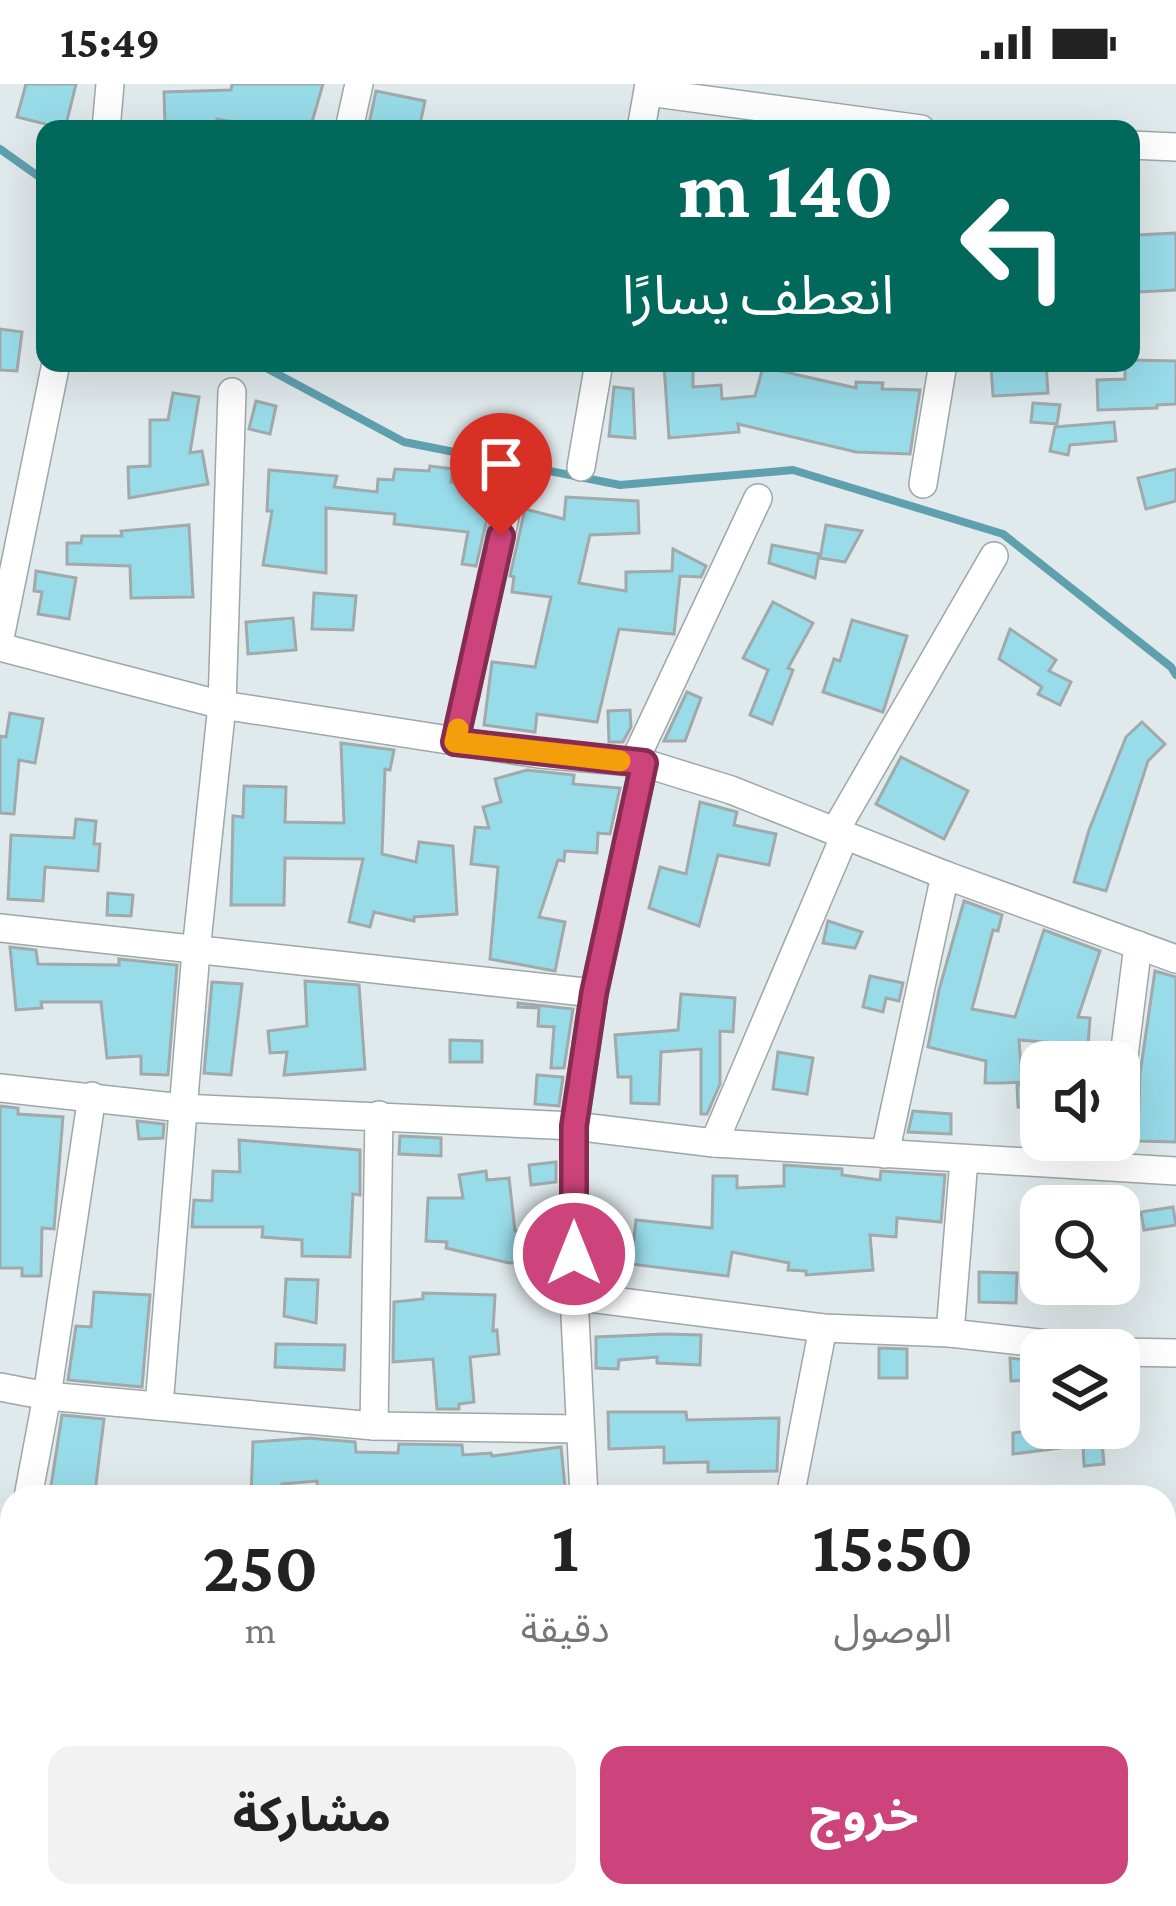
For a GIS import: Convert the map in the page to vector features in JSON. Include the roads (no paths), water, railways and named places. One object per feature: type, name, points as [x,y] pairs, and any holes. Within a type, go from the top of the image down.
[{"type":"street","points":[[107,120],[110,84]]},
{"type":"street","points":[[352,120],[359,84]]},
{"type":"street","points":[[643,120],[649,88],[861,120]]},
{"type":"street","points":[[1140,145],[1176,147]]},
{"type":"street","points":[[0,638],[54,372]]},
{"type":"street","points":[[581,467],[597,372]]},
{"type":"street","points":[[923,484],[942,372]]},
{"type":"street","points":[[159,1406],[196,951],[223,705],[232,392]]},
{"type":"street","points":[[455,742],[510,494]]},
{"type":"street","points":[[583,1485],[574,1296],[574,1126],[594,993],[639,763],[758,498]]},
{"type":"street","points":[[713,1143],[840,833],[994,556]]},
{"type":"street","points":[[0,647],[223,705],[455,742],[639,763],[731,790],[944,875],[1176,959]]},
{"type":"street","points":[[885,1154],[944,875]]},
{"type":"street","points":[[0,928],[594,993]]},
{"type":"street","points":[[1126,1041],[1138,945]]},
{"type":"street","points":[[0,1088],[182,1108],[574,1126],[713,1143],[964,1160],[1020,1158]]},
{"type":"street","points":[[30,1485],[92,1096]]},
{"type":"street","points":[[374,1426],[379,1115]]},
{"type":"street","points":[[950,1333],[964,1160]]},
{"type":"street","points":[[1139,1161],[1176,1171]]},
{"type":"street","points":[[574,1296],[823,1328],[1020,1341]]},
{"type":"street","points":[[792,1485],[823,1328]]},
{"type":"street","points":[[1140,1352],[1176,1353]]},
{"type":"street","points":[[0,1387],[47,1396],[374,1426],[580,1429]]},
{"type":"waterway","points":[[0,149],[36,175]]},
{"type":"waterway","points":[[274,372],[404,442],[620,485],[793,470],[1003,534],[1176,675]]}]
